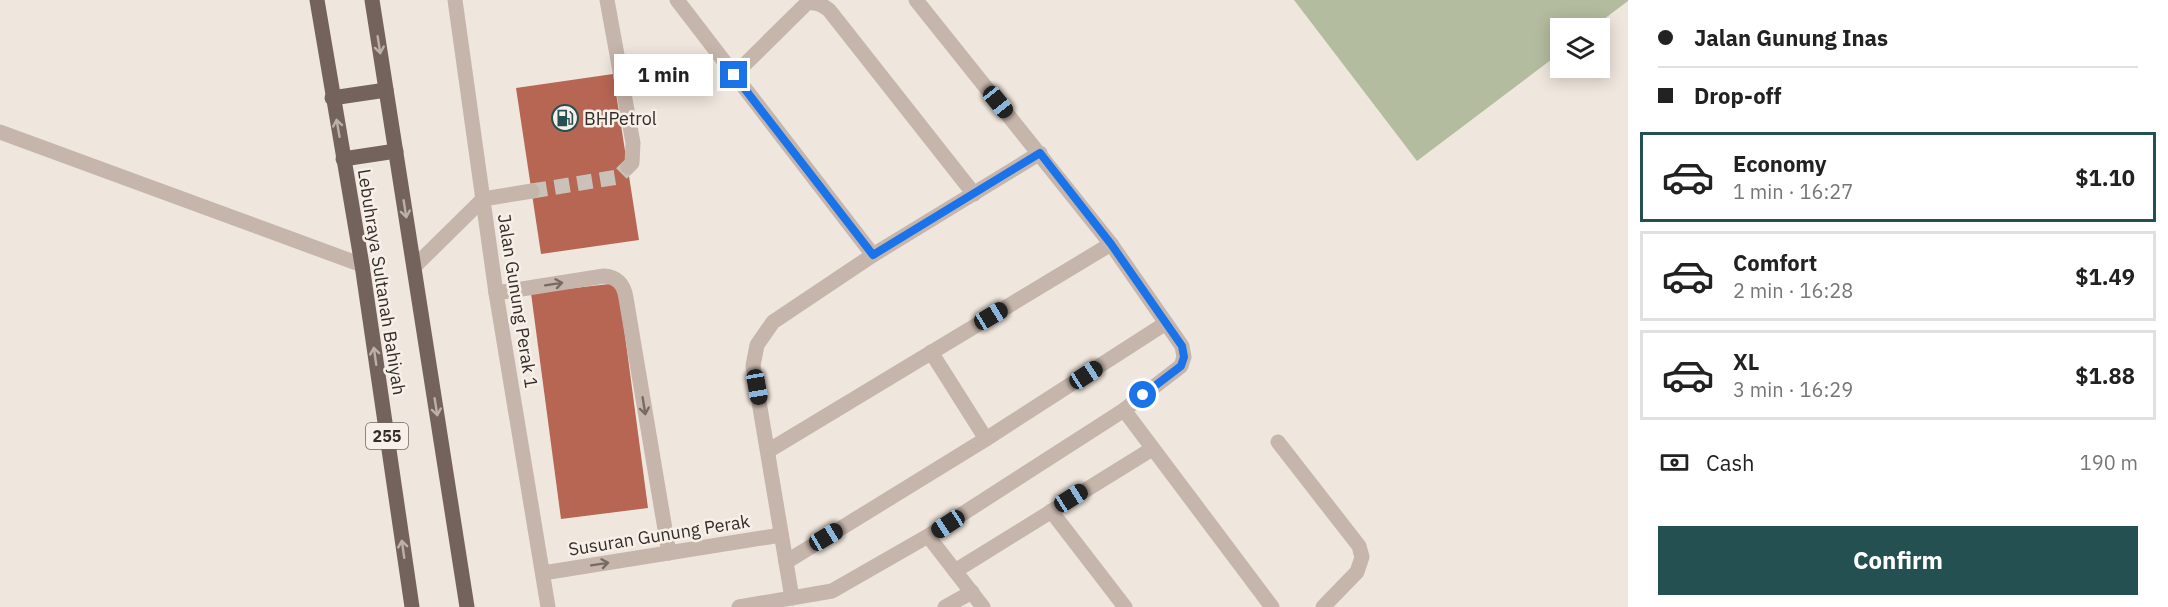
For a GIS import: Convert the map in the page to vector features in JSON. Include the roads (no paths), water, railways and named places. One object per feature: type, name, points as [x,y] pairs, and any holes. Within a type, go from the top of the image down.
[{"type":"main road","name":"Lebuhraya Sultanah Bahiyah","points":[[317,0],[362,265],[412,607]]},
{"type":"main road","name":"Lebuhraya Sultanah Bahiyah","points":[[372,0],[467,607]]},
{"type":"main road","points":[[332,98],[386,90]]},
{"type":"main road","points":[[343,159],[396,151]]},
{"type":"street","name":"Jalan Gunung Perak 1","points":[[454,0],[496,294],[548,607]]},
{"type":"street","points":[[607,0],[633,143],[632,164],[628,167]]},
{"type":"street","points":[[677,0],[873,255]]},
{"type":"street","points":[[739,607],[832,591],[928,536],[1124,410],[1181,366],[1184,357],[1182,346],[1111,244],[916,0]]},
{"type":"street","points":[[734,75],[807,3],[822,4],[974,194]]},
{"type":"street","points":[[0,132],[362,265]]},
{"type":"street","points":[[792,598],[753,366],[757,345],[773,322],[873,255],[1040,153]]},
{"type":"street","points":[[414,267],[483,199],[532,191]]},
{"type":"street","points":[[768,451],[1111,244]]},
{"type":"street","points":[[496,294],[604,276],[617,280],[622,285],[669,553]]},
{"type":"street","points":[[786,562],[986,439],[1166,323]]},
{"type":"street","points":[[931,352],[986,439]]},
{"type":"street","points":[[1124,410],[1272,607]]},
{"type":"street","points":[[1278,442],[1359,546],[1362,556],[1357,572],[1323,607]]},
{"type":"street","points":[[955,571],[1152,449]]},
{"type":"street","points":[[1051,511],[1125,607]]},
{"type":"street","name":"Susuran Gunung Perak","points":[[543,573],[781,535]]},
{"type":"street","points":[[928,536],[983,607]]},
{"type":"street","points":[[945,607],[972,592]]},
{"type":"tunnel","points":[[532,191],[618,177],[628,167]]},
{"type":"place","name":"BHPetrol","points":[[565,118]]}]
